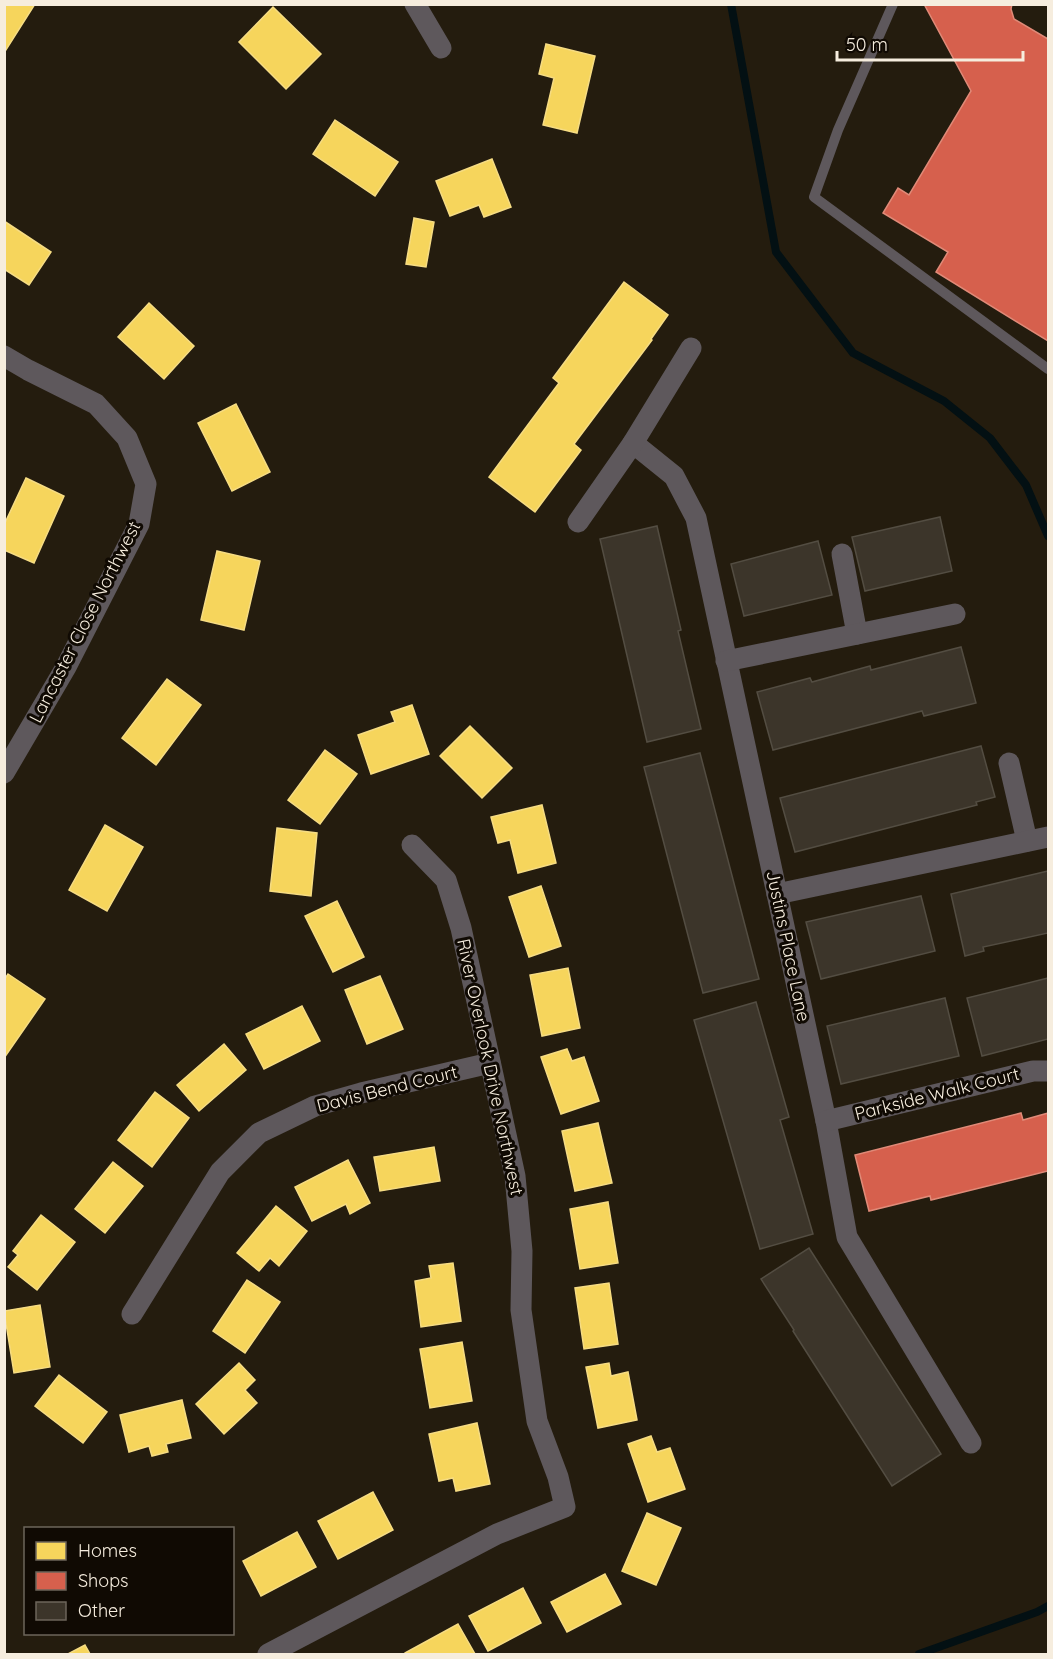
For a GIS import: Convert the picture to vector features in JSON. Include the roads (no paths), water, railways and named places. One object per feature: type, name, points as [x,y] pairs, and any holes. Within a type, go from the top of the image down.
[{"type":"street","points":[[415,4],[441,48]]},
{"type":"street","points":[[578,522],[633,443],[691,348]]},
{"type":"street","name":"Lancaster Close Northwest","points":[[4,356],[96,404],[127,438],[146,484],[139,524],[66,667],[4,773]]},
{"type":"street","name":"Justins Place Lane","points":[[633,443],[674,476],[696,519],[826,1121],[847,1237],[971,1443]]},
{"type":"street","points":[[842,554],[858,634]]},
{"type":"street","points":[[726,661],[955,614]]},
{"type":"street","points":[[1010,763],[1027,841]]},
{"type":"street","points":[[777,894],[1048,837]]},
{"type":"street","name":"River Overlook Drive Northwest","points":[[268,1654],[497,1534],[565,1507],[558,1477],[537,1421],[521,1310],[522,1251],[515,1176],[461,928],[446,880],[412,845]]},
{"type":"street","name":"Davis Bend Court","points":[[132,1314],[220,1172],[259,1133],[315,1106],[490,1063]]},
{"type":"street","name":"Parkside Walk Court","points":[[826,1121],[1033,1071],[1048,1071]]},
{"type":"lane","points":[[893,4],[838,130],[814,197],[1048,369]]},
{"type":"waterway","points":[[731,4],[776,252],[853,353],[944,401],[990,438],[1026,485],[1048,536]]},
{"type":"waterway","points":[[919,1654],[1048,1606]]}]
